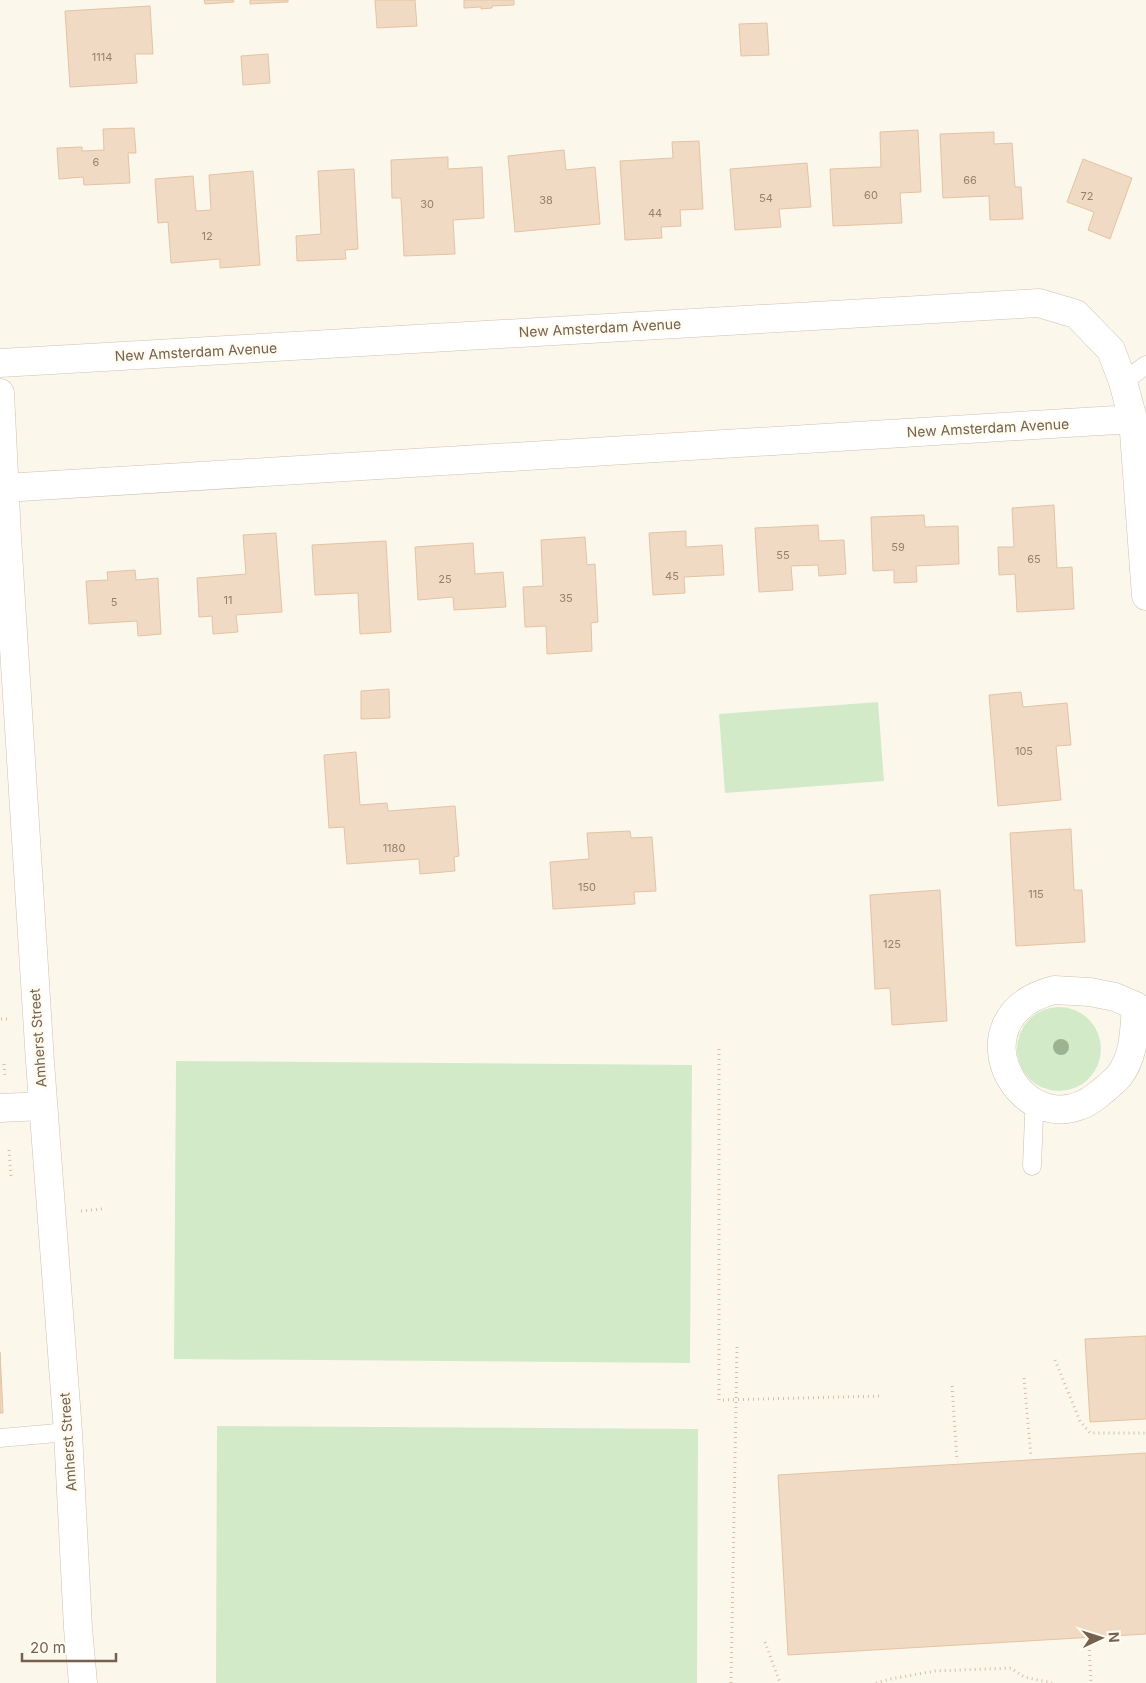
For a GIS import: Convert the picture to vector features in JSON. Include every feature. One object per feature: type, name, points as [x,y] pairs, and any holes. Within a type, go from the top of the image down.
[{"type":"street","name":"New Amsterdam Avenue","points":[[0,363],[1039,303],[1076,314],[1111,350],[1123,382],[1133,419],[1144,542],[1146,596]]},
{"type":"street","name":"Amherst Street","points":[[0,393],[4,534],[43,1106],[68,1432],[78,1628],[83,1683]]},
{"type":"street","name":"New Amsterdam Avenue","points":[[4,488],[1133,419]]},
{"type":"street","points":[[1054,990],[1071,990],[1115,996],[1141,1003],[1134,1041],[1120,1076],[1092,1100],[1074,1107],[1056,1109],[1038,1104],[1023,1095],[1011,1082],[1004,1066],[1001,1048],[1004,1031],[1012,1016],[1023,1003],[1037,994],[1054,990]]},
{"type":"street","points":[[0,1108],[43,1106]]},
{"type":"lane","points":[[1123,382],[1146,366]]},
{"type":"lane","points":[[1032,1166],[1034,1116],[1038,1104]]},
{"type":"lane","points":[[0,1438],[68,1432]]},
{"type":"path","points":[[719,1049],[719,1400],[880,1396]]},
{"type":"path","points":[[4,1064],[5,1080]]},
{"type":"path","points":[[9,1150],[11,1176]]},
{"type":"path","points":[[92,1210],[102,1210]]},
{"type":"path","points":[[731,1683],[737,1347]]},
{"type":"path","points":[[1055,1360],[1080,1421],[1090,1433],[1146,1433]]},
{"type":"path","points":[[1024,1378],[1032,1457]]},
{"type":"path","points":[[952,1386],[957,1461]]},
{"type":"path","points":[[766,1642],[780,1683]]},
{"type":"path","points":[[1090,1645],[1091,1683]]},
{"type":"path","points":[[876,1683],[935,1671],[1011,1668],[1024,1677],[1052,1683]]},
{"type":"green space","points":[[878,702],[884,781],[725,793],[719,714]]},
{"type":"green space","points":[[1059,1007],[1075,1010],[1089,1019],[1098,1033],[1101,1049],[1098,1065],[1089,1079],[1075,1088],[1059,1091],[1043,1088],[1029,1079],[1020,1065],[1017,1049],[1020,1033],[1029,1019],[1043,1010]]},
{"type":"green space","points":[[176,1061],[692,1065],[690,1363],[174,1359]]},
{"type":"green space","points":[[217,1426],[698,1429],[697,1683],[216,1683]]},
{"type":"building","points":[[204,0],[233,0],[234,2],[205,4]]},
{"type":"building","points":[[250,0],[288,0],[288,2],[250,4]]},
{"type":"building","points":[[375,0],[415,0],[417,26],[377,28]]},
{"type":"building","points":[[464,0],[514,0],[514,5],[492,6],[492,8],[481,9],[481,7],[464,8]]},
{"type":"building","points":[[150,6],[153,54],[135,54],[137,83],[70,87],[65,11]]},
{"type":"building","points":[[767,23],[769,55],[741,56],[739,24]]},
{"type":"building","points":[[268,54],[270,83],[243,85],[241,56]]},
{"type":"building","points":[[134,128],[136,153],[128,153],[130,183],[84,185],[83,177],[59,179],[57,148],[82,147],[82,151],[104,150],[103,129]]},
{"type":"building","points":[[918,130],[921,192],[900,193],[902,223],[833,226],[830,169],[881,167],[880,132]]},
{"type":"building","points":[[994,132],[994,144],[1012,143],[1015,187],[1021,187],[1023,219],[990,220],[989,196],[943,198],[940,134]]},
{"type":"building","points":[[699,141],[703,209],[680,210],[681,226],[661,227],[662,238],[625,240],[620,161],[673,158],[672,142]]},
{"type":"building","points":[[564,150],[566,170],[595,167],[600,224],[515,232],[508,156]]},
{"type":"building","points":[[448,157],[448,169],[482,167],[484,218],[453,220],[455,254],[404,256],[401,198],[392,198],[391,160]]},
{"type":"building","points":[[1083,159],[1132,178],[1110,239],[1088,230],[1094,212],[1067,202]]},
{"type":"building","points":[[807,163],[811,207],[779,209],[781,227],[735,230],[730,169]]},
{"type":"building","points":[[354,169],[358,249],[345,250],[346,259],[297,261],[296,236],[321,234],[318,171]]},
{"type":"building","points":[[253,171],[260,265],[220,268],[220,259],[171,263],[168,222],[158,223],[155,179],[193,176],[196,211],[211,210],[209,175]]},
{"type":"building","points":[[1054,505],[1057,568],[1072,567],[1074,609],[1017,612],[1015,574],[999,575],[998,547],[1014,547],[1012,508]]},
{"type":"building","points":[[924,515],[925,527],[958,526],[959,564],[916,566],[917,582],[894,583],[894,570],[873,571],[871,517]]},
{"type":"building","points":[[818,525],[819,541],[844,540],[846,574],[819,576],[818,565],[791,566],[793,590],[759,592],[755,528]]},
{"type":"building","points":[[686,531],[686,547],[722,545],[724,575],[684,577],[685,593],[653,595],[649,533]]},
{"type":"building","points":[[276,533],[282,612],[236,615],[238,632],[213,634],[212,616],[199,617],[197,578],[246,574],[243,535]]},
{"type":"building","points":[[585,537],[587,565],[595,564],[598,622],[591,623],[592,651],[547,654],[546,626],[525,627],[523,587],[543,586],[541,540]]},
{"type":"building","points":[[386,541],[391,632],[360,634],[358,593],[315,595],[312,545]]},
{"type":"building","points":[[473,543],[475,574],[503,572],[506,607],[454,610],[453,597],[418,600],[415,547]]},
{"type":"building","points":[[135,570],[136,580],[158,578],[161,634],[138,636],[137,621],[89,624],[86,581],[108,580],[107,572]]},
{"type":"building","points":[[389,689],[390,718],[361,719],[361,691]]},
{"type":"building","points":[[1021,692],[1023,707],[1067,703],[1071,745],[1056,746],[1061,800],[998,806],[989,695]]},
{"type":"building","points":[[356,752],[360,805],[387,803],[388,811],[455,806],[459,856],[454,857],[455,871],[420,874],[419,859],[347,864],[344,827],[329,828],[324,755]]},
{"type":"building","points":[[1071,829],[1074,890],[1082,890],[1085,942],[1016,946],[1010,833]]},
{"type":"building","points":[[630,831],[631,838],[652,837],[656,891],[634,892],[635,904],[553,909],[550,862],[589,859],[587,833]]},
{"type":"building","points":[[940,890],[947,1021],[892,1025],[890,988],[875,989],[870,895]]},
{"type":"building","points":[[1146,1336],[1146,1419],[1090,1422],[1085,1339]]},
{"type":"building","points":[[0,1352],[3,1413],[0,1413]]},
{"type":"building","points":[[1146,1453],[1146,1634],[788,1655],[778,1475]]}]
